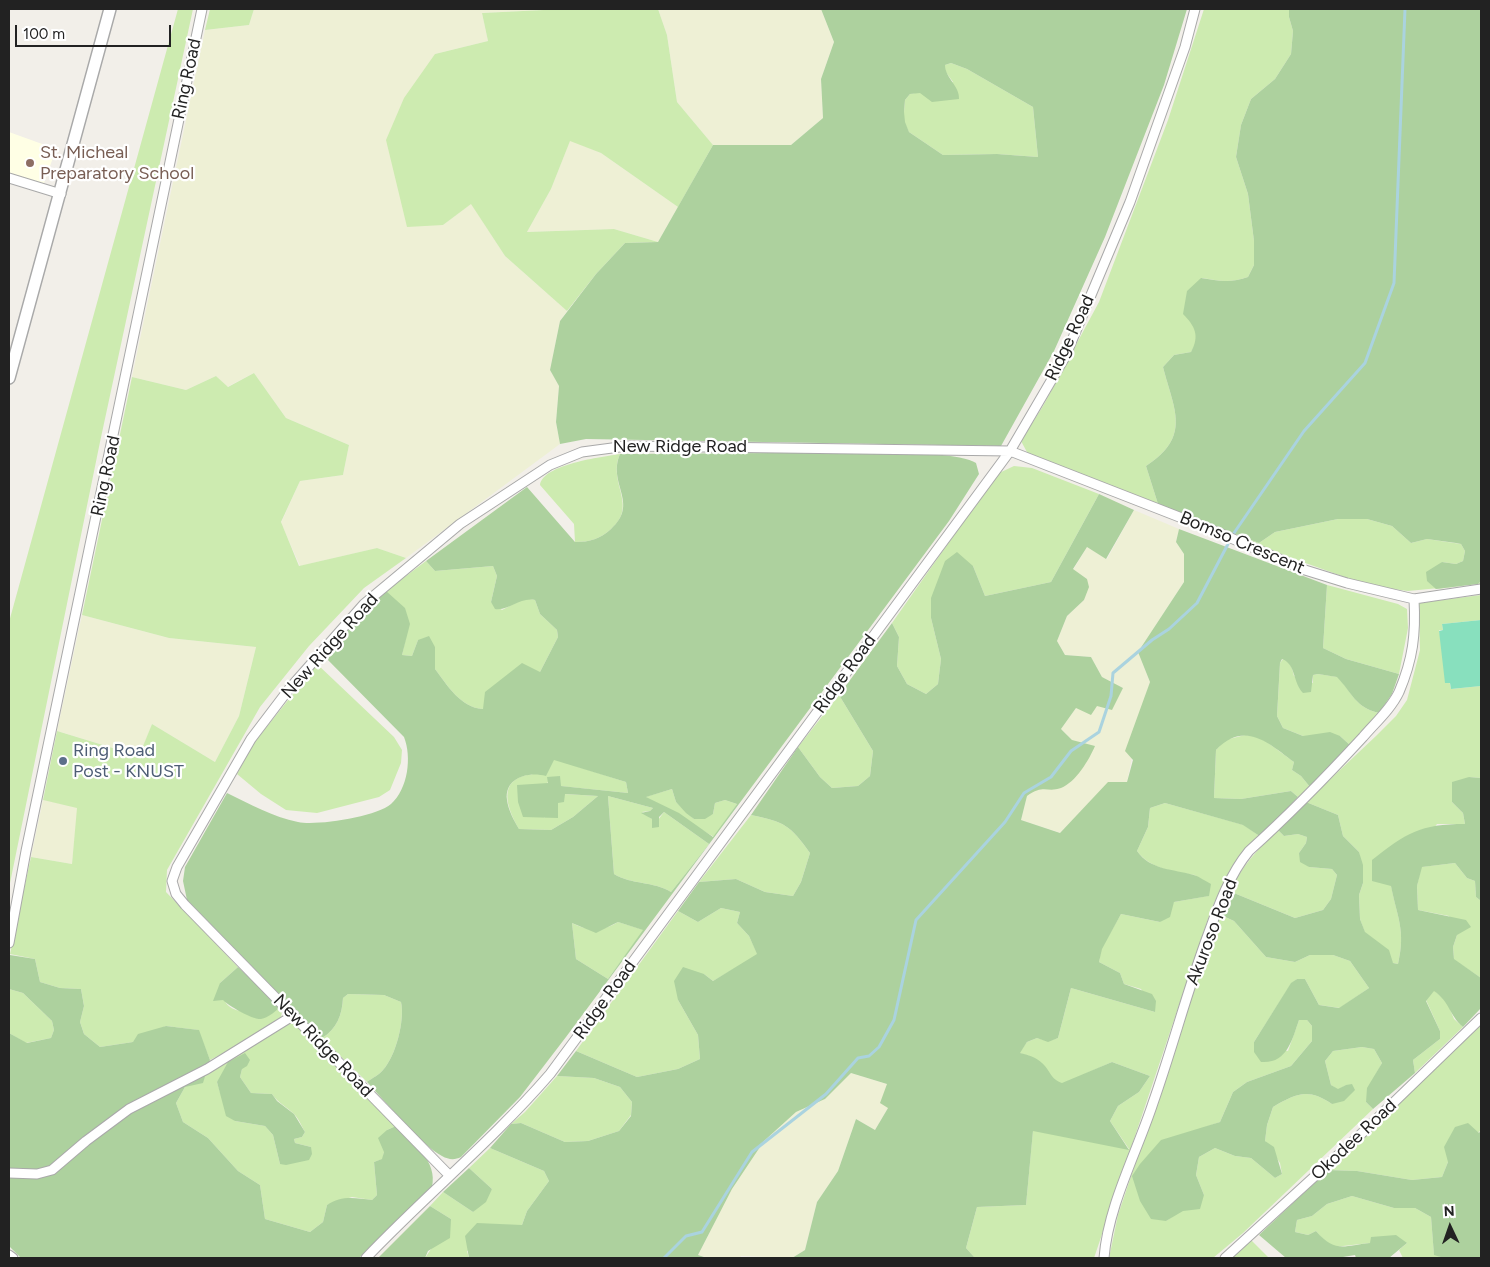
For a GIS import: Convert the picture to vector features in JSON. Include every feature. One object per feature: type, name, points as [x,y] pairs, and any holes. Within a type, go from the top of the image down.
[{"type":"street","points":[[9,378],[61,194],[110,9]]},
{"type":"street","name":"Ring Road","points":[[9,943],[28,841],[202,9]]},
{"type":"street","name":"Ridge Road","points":[[366,1258],[449,1175],[482,1147],[517,1112],[565,1056],[1010,452],[1065,357],[1126,211],[1184,47],[1195,9]]},
{"type":"street","points":[[9,178],[61,194]]},
{"type":"street","name":"New Ridge Road","points":[[449,1175],[176,894],[172,881],[177,867],[252,739],[289,689],[364,604],[460,524],[550,464],[582,452],[605,447],[1010,452]]},
{"type":"street","name":"Bomso Crescent","points":[[1010,452],[1210,529],[1305,570],[1414,599],[1481,589]]},
{"type":"street","name":"Akuroso Road","points":[[1104,1258],[1116,1205],[1138,1149],[1172,1048],[1196,968],[1221,900],[1240,862],[1249,851],[1359,741],[1388,709],[1398,694],[1416,633],[1414,599]]},
{"type":"street","points":[[9,1173],[37,1174],[52,1170],[86,1141],[129,1109],[207,1069],[294,1015]]},
{"type":"street","name":"Okodee Road","points":[[1225,1258],[1360,1135],[1481,1018]]},
{"type":"street","points":[[9,1255],[13,1258]]},
{"type":"shaded area","points":[[254,9],[564,9],[482,13],[488,41],[435,54],[443,225],[471,203],[505,256],[567,311],[560,321],[550,370],[559,386],[556,422],[560,444],[406,558],[377,548],[300,566],[281,523],[300,481],[343,475],[349,445],[286,418],[254,373],[227,387],[216,376],[186,390],[132,377],[205,30],[249,25]]},
{"type":"shaded area","points":[[658,9],[821,9],[834,42],[821,79],[823,118],[791,145],[713,145],[677,102],[667,35]]},
{"type":"shaded area","name":"St. Micheal Preparatory School","points":[[9,132],[56,149],[43,186],[9,176]]},
{"type":"shaded area","points":[[570,140],[601,153],[678,207],[658,242],[614,229],[527,232],[551,189]]},
{"type":"shaded area","points":[[1134,510],[1179,529],[1176,542],[1184,554],[1184,582],[1138,652],[1150,682],[1143,704],[1127,782],[1108,783],[1060,833],[1021,820],[1027,796],[1037,789],[1061,788],[1072,740],[1061,729],[1076,708],[1097,706],[1123,688],[1102,677],[1091,657],[1065,655],[1057,641],[1067,616],[1084,600],[1087,579],[1073,570],[1087,547],[1107,559]]},
{"type":"shaded area","points":[[82,615],[169,638],[256,647],[239,716],[215,762],[152,724],[140,756],[57,731]]},
{"type":"shaded area","points":[[43,800],[78,807],[72,864],[31,857]]},
{"type":"shaded area","points":[[851,1073],[887,1084],[888,1108],[875,1130],[856,1119],[838,1171],[817,1202],[805,1250],[792,1258],[741,1256],[740,1258],[708,1258],[698,1255],[732,1189],[764,1141],[796,1112],[825,1099]]},
{"type":"green space","points":[[178,9],[193,9],[100,442],[9,888],[9,622]]},
{"type":"green space","points":[[210,9],[254,9],[249,25],[205,30]]},
{"type":"green space","points":[[564,9],[658,9],[667,35],[677,102],[713,145],[678,207],[601,153],[570,141],[551,189],[527,232],[614,229],[658,242],[625,243],[596,274],[567,311],[505,256],[471,204],[443,225],[407,227],[386,140],[404,98],[435,54],[488,41],[482,13]]},
{"type":"green space","points":[[821,9],[1187,9],[1164,85],[1105,237],[1054,351],[1001,446],[586,439],[560,444],[556,422],[559,386],[550,370],[560,321],[596,274],[625,243],[658,242],[713,145],[791,145],[823,118],[821,79],[834,42]],"holes":[[[951,63],[967,69],[1033,107],[1038,157],[997,154],[943,155],[909,132],[904,112],[905,100],[910,94],[920,93],[932,102],[959,99],[959,94],[947,74],[945,65]]]},
{"type":"green space","points":[[1204,9],[1289,9],[1293,31],[1291,54],[1275,79],[1251,99],[1241,125],[1236,157],[1248,194],[1254,241],[1254,265],[1248,277],[1242,279],[1225,281],[1202,278],[1195,326],[1197,342],[1191,352],[1174,355],[1163,367],[1175,409],[1176,421],[1170,444],[1146,466],[1158,504],[1259,543],[1275,532],[1338,519],[1367,519],[1392,526],[1411,543],[1427,539],[1461,544],[1465,551],[1463,561],[1456,564],[1442,562],[1436,588],[1408,591],[1370,586],[1280,554],[1028,454],[1021,441],[1043,406],[1099,302],[1168,120]]},
{"type":"green space","points":[[1289,9],[1481,9],[1481,581],[1478,584],[1436,589],[1427,581],[1426,572],[1442,562],[1456,564],[1463,561],[1465,551],[1461,544],[1427,539],[1411,543],[1392,526],[1367,519],[1338,519],[1275,532],[1259,543],[1158,504],[1146,466],[1170,444],[1174,433],[1175,409],[1163,367],[1174,355],[1191,352],[1194,346],[1195,332],[1191,323],[1183,314],[1187,291],[1201,278],[1225,281],[1248,277],[1254,265],[1254,241],[1248,194],[1236,157],[1241,125],[1251,99],[1275,79],[1291,54],[1293,31]]},
{"type":"green space","points":[[951,63],[967,69],[1033,107],[1038,157],[997,154],[943,155],[909,132],[904,122],[905,100],[910,94],[920,92],[926,95],[953,82],[945,71],[945,65]]},
{"type":"green space","points":[[254,373],[286,418],[349,445],[343,475],[300,481],[281,522],[299,566],[377,548],[406,558],[364,588],[309,646],[260,707],[167,870],[166,892],[238,967],[220,983],[222,993],[228,1005],[259,1019],[279,1005],[282,1010],[281,1018],[237,1046],[210,1060],[198,1030],[166,1026],[133,1042],[100,1047],[84,1034],[80,1022],[84,1006],[81,989],[60,988],[40,982],[35,959],[10,954],[31,857],[72,864],[77,808],[43,800],[57,731],[139,756],[152,724],[215,762],[239,716],[256,647],[169,638],[82,615],[132,377],[186,390],[216,376],[228,387]]},
{"type":"green space","points":[[911,453],[962,458],[976,463],[979,474],[949,521],[566,1037],[520,1097],[461,1157],[450,1159],[442,1156],[424,1142],[367,1082],[381,1072],[392,1056],[402,1018],[401,1002],[384,995],[348,994],[343,998],[338,1021],[322,1038],[187,900],[183,881],[185,867],[227,793],[280,817],[307,823],[346,819],[373,813],[391,804],[397,798],[407,772],[408,754],[404,737],[325,657],[327,651],[386,591],[405,608],[410,624],[402,655],[412,656],[418,640],[429,636],[435,647],[435,669],[455,695],[468,705],[483,709],[485,692],[522,663],[540,672],[558,637],[557,630],[540,614],[535,600],[524,600],[505,608],[495,609],[491,602],[497,576],[493,566],[435,571],[426,561],[527,487],[575,542],[599,538],[619,520],[623,511],[617,475],[620,454]],"holes":[[[554,760],[626,782],[628,793],[561,786],[560,776],[547,777],[548,783],[517,785],[518,802],[523,817],[558,818],[558,803],[564,802],[565,794],[598,796],[573,817],[551,830],[519,829],[507,800],[509,786],[513,781],[525,776],[546,776]],[[672,789],[676,802],[694,819],[705,819],[713,814],[715,803],[725,800],[737,804],[713,837],[679,813],[646,797]],[[608,796],[653,808],[650,811],[641,813],[652,819],[652,828],[659,827],[659,817],[664,812],[709,844],[671,892],[657,886],[628,880],[614,874]],[[618,922],[643,930],[608,979],[576,959],[572,923],[596,933]]]},
{"type":"green space","points":[[620,454],[617,475],[623,502],[619,520],[599,538],[575,542],[574,524],[540,485],[551,472],[562,467]]},
{"type":"green space","points":[[1014,466],[1032,468],[1099,494],[1051,582],[985,596],[973,566],[931,618],[941,659],[938,684],[926,694],[907,684],[897,666],[899,637],[892,623],[997,474]]},
{"type":"green space","points":[[1099,494],[1134,510],[1106,559],[1087,547],[1073,569],[1087,579],[1089,587],[1084,600],[1067,616],[1057,641],[1065,655],[1091,657],[1102,677],[1123,688],[1112,710],[1097,706],[1091,715],[1076,708],[1061,729],[1072,740],[1095,746],[1086,764],[1067,785],[1056,789],[1038,790],[1027,796],[1021,820],[1060,833],[1108,782],[1127,782],[1133,760],[1125,751],[1150,682],[1138,652],[1184,582],[1184,554],[1176,542],[1179,529],[1327,585],[1323,648],[1346,659],[1399,674],[1392,694],[1379,713],[1359,703],[1337,677],[1313,675],[1311,692],[1303,693],[1297,684],[1290,665],[1282,659],[1280,663],[1277,716],[1283,728],[1303,736],[1330,732],[1340,736],[1351,746],[1310,787],[1301,776],[1292,770],[1294,762],[1266,742],[1256,738],[1247,736],[1237,737],[1227,741],[1216,750],[1214,798],[1241,799],[1291,791],[1298,797],[1261,837],[1243,825],[1165,803],[1150,808],[1148,827],[1137,851],[1148,862],[1162,868],[1194,875],[1211,884],[1209,896],[1174,902],[1170,917],[1160,922],[1121,914],[1102,949],[1099,962],[1120,973],[1124,984],[1152,994],[1156,1001],[1155,1012],[1071,988],[1058,1038],[1048,1042],[1037,1038],[1027,1042],[1020,1053],[1032,1056],[1040,1061],[1055,1079],[1062,1083],[1112,1062],[1150,1076],[1139,1092],[1118,1106],[1110,1121],[1129,1150],[1033,1131],[1026,1205],[977,1207],[966,1248],[975,1258],[792,1258],[805,1250],[817,1202],[838,1171],[856,1119],[875,1130],[888,1108],[880,1103],[887,1084],[851,1073],[825,1099],[796,1112],[764,1141],[732,1189],[698,1255],[707,1258],[469,1258],[465,1236],[477,1223],[522,1225],[527,1211],[549,1181],[544,1171],[490,1148],[511,1124],[521,1123],[565,1142],[588,1141],[619,1131],[631,1116],[632,1102],[620,1087],[594,1078],[557,1076],[576,1051],[637,1077],[678,1069],[700,1059],[698,1035],[678,1000],[674,981],[683,967],[704,974],[713,981],[757,954],[749,936],[737,923],[740,912],[721,908],[698,922],[678,911],[699,882],[736,879],[765,892],[793,896],[801,882],[810,853],[797,836],[786,826],[772,820],[751,815],[798,747],[820,777],[832,788],[858,786],[870,776],[873,751],[839,695],[892,623],[899,637],[897,666],[907,684],[926,694],[938,684],[941,659],[931,618],[931,598],[945,561],[957,552],[973,566],[985,596],[1051,582]]},
{"type":"green space","points":[[426,561],[435,571],[493,566],[497,576],[491,602],[502,610],[525,598],[535,600],[540,614],[557,630],[558,637],[540,672],[483,709],[468,705],[455,695],[444,682],[435,669],[435,647],[418,640],[412,656],[402,655],[406,637],[386,591]]},
{"type":"green space","points":[[1327,585],[1398,604],[1407,609],[1408,628],[1399,674],[1346,659],[1323,648]]},
{"type":"green space","points":[[1481,595],[1481,620],[1442,624],[1443,630],[1439,630],[1451,689],[1481,686],[1481,778],[1469,777],[1452,802],[1463,813],[1465,824],[1437,824],[1391,885],[1401,932],[1398,964],[1393,963],[1376,942],[1365,933],[1360,919],[1359,895],[1363,883],[1359,852],[1343,836],[1338,815],[1306,802],[1396,716],[1407,700],[1420,650],[1419,603]]},
{"type":"green space","points":[[1481,620],[1481,686],[1451,689],[1450,683],[1445,683],[1439,631],[1443,630],[1442,624]]},
{"type":"green space","points":[[1283,659],[1292,668],[1294,676],[1313,683],[1313,675],[1338,677],[1359,703],[1379,713],[1351,746],[1340,736],[1303,736],[1283,728],[1277,716],[1280,663]]},
{"type":"green space","points":[[317,664],[394,737],[402,750],[401,763],[390,790],[379,797],[317,813],[286,810],[261,794],[237,774],[253,744]]},
{"type":"green space","points":[[839,695],[873,751],[870,776],[858,786],[832,788],[820,777],[798,747]]},
{"type":"green space","points":[[1245,735],[1260,737],[1294,762],[1292,770],[1301,776],[1310,787],[1298,797],[1291,791],[1241,799],[1214,798],[1216,750],[1225,740]]},
{"type":"green space","points":[[554,759],[626,782],[628,793],[560,786],[560,776],[548,782],[524,817],[544,816],[544,818],[564,794],[598,796],[573,817],[551,830],[519,829],[509,807],[508,792],[510,785],[523,776],[539,772]]},
{"type":"green space","points":[[1469,777],[1481,778],[1481,901],[1476,897],[1475,881],[1467,878],[1455,863],[1422,867],[1417,886],[1418,910],[1466,920],[1471,927],[1457,935],[1453,947],[1454,959],[1481,978],[1481,1008],[1463,1027],[1434,991],[1426,1001],[1440,1031],[1440,1039],[1413,1060],[1415,1073],[1373,1109],[1366,1102],[1367,1088],[1382,1063],[1374,1049],[1362,1047],[1333,1051],[1325,1061],[1331,1085],[1338,1089],[1352,1084],[1355,1090],[1344,1101],[1332,1104],[1316,1096],[1302,1094],[1289,1098],[1273,1107],[1267,1125],[1265,1141],[1274,1147],[1282,1174],[1275,1178],[1251,1158],[1235,1156],[1215,1148],[1199,1157],[1196,1175],[1204,1195],[1200,1209],[1183,1211],[1166,1221],[1151,1219],[1140,1201],[1132,1176],[1161,1140],[1220,1122],[1233,1092],[1247,1082],[1291,1066],[1312,1041],[1312,1026],[1307,1020],[1299,1020],[1291,1043],[1283,1055],[1270,1062],[1261,1062],[1254,1052],[1254,1042],[1291,983],[1297,979],[1305,979],[1319,1005],[1339,1008],[1369,988],[1350,961],[1333,955],[1310,955],[1295,962],[1266,957],[1234,921],[1219,914],[1229,891],[1295,918],[1323,910],[1331,899],[1337,875],[1332,869],[1309,867],[1300,862],[1299,853],[1306,843],[1307,837],[1298,834],[1284,836],[1278,830],[1306,802],[1338,815],[1343,836],[1359,852],[1363,865],[1363,883],[1359,895],[1360,919],[1365,932],[1389,950],[1393,963],[1398,964],[1401,933],[1391,886],[1372,881],[1372,860],[1414,832],[1436,826],[1465,824],[1463,813],[1452,802],[1452,782]]},
{"type":"green space","points":[[672,789],[676,802],[694,819],[713,814],[715,803],[725,800],[737,804],[714,837],[645,797]]},
{"type":"green space","points":[[608,796],[653,808],[650,811],[642,812],[652,819],[652,828],[664,812],[709,844],[671,892],[657,886],[628,880],[614,874]]},
{"type":"green space","points":[[1165,803],[1244,825],[1261,837],[1243,854],[1229,873],[1209,916],[1094,1258],[975,1258],[966,1248],[977,1207],[1026,1205],[1033,1130],[1129,1149],[1110,1121],[1118,1106],[1139,1092],[1150,1076],[1112,1062],[1062,1084],[1051,1077],[1036,1060],[1019,1053],[1027,1042],[1037,1038],[1048,1041],[1058,1038],[1071,988],[1155,1012],[1141,989],[1124,984],[1120,973],[1099,962],[1101,949],[1121,914],[1160,922],[1174,902],[1208,896],[1195,875],[1163,869],[1149,862],[1137,851],[1148,827],[1150,808]]},
{"type":"green space","points":[[751,815],[772,820],[786,826],[797,836],[810,853],[801,882],[793,896],[765,892],[736,879],[699,882]]},
{"type":"green space","points":[[1278,830],[1284,836],[1298,834],[1307,837],[1306,843],[1299,853],[1309,867],[1332,869],[1337,875],[1331,899],[1323,910],[1295,918],[1229,891],[1251,858]]},
{"type":"green space","points":[[1455,863],[1467,878],[1475,881],[1476,897],[1481,901],[1481,978],[1454,960],[1453,947],[1457,935],[1449,916],[1418,910],[1417,886],[1421,867]]},
{"type":"green space","points":[[721,908],[740,912],[737,923],[749,936],[758,955],[713,981],[704,974],[678,1000],[698,1035],[700,1059],[678,1069],[637,1077],[576,1051],[678,911],[698,922]]},
{"type":"green space","points":[[1219,914],[1234,921],[1266,957],[1295,962],[1310,955],[1333,955],[1350,961],[1369,988],[1340,1008],[1319,1005],[1305,979],[1297,979],[1291,984],[1254,1042],[1288,1051],[1299,1020],[1307,1020],[1312,1026],[1312,1041],[1291,1066],[1247,1082],[1233,1092],[1220,1122],[1194,1131],[1166,1221],[1204,1195],[1196,1175],[1199,1157],[1215,1148],[1235,1156],[1251,1158],[1275,1178],[1282,1174],[1280,1163],[1265,1141],[1267,1125],[1273,1107],[1289,1098],[1302,1094],[1316,1096],[1332,1104],[1346,1085],[1338,1090],[1331,1085],[1325,1061],[1333,1051],[1362,1047],[1374,1049],[1382,1063],[1366,1102],[1373,1109],[1243,1233],[1213,1258],[1109,1258],[1118,1215]]},
{"type":"green space","points":[[618,922],[644,930],[608,979],[576,959],[572,923],[577,926],[595,929],[607,927]]},
{"type":"green space","points":[[10,955],[35,959],[40,982],[60,988],[81,989],[84,1006],[80,1022],[84,1034],[100,1047],[133,1042],[138,1034],[166,1026],[199,1030],[210,1060],[203,1083],[185,1087],[176,1103],[183,1122],[208,1138],[238,1171],[260,1185],[265,1219],[310,1232],[323,1222],[327,1205],[332,1202],[349,1198],[372,1200],[377,1195],[374,1162],[382,1159],[384,1152],[378,1138],[387,1130],[396,1126],[423,1153],[428,1161],[433,1178],[432,1187],[359,1258],[21,1258],[9,1246],[9,1033],[27,1043],[51,1038],[54,1030],[52,1021],[23,993],[9,989]]},
{"type":"green space","points":[[238,967],[279,1005],[278,1009],[271,1015],[257,1019],[230,1006],[223,1000],[213,1001],[220,983]]},
{"type":"green space","points":[[9,989],[23,993],[52,1021],[54,1030],[51,1038],[26,1043],[9,1033]]},
{"type":"green space","points":[[1434,990],[1447,1002],[1454,1019],[1463,1027],[1415,1073],[1413,1060],[1440,1039],[1440,1031],[1426,1000]]},
{"type":"green space","points":[[348,994],[384,995],[401,1002],[402,1018],[392,1056],[381,1072],[367,1082],[322,1038],[338,1021],[343,998]]},
{"type":"green space","points":[[289,1023],[294,1024],[396,1126],[387,1130],[383,1159],[374,1162],[377,1195],[372,1200],[352,1197],[327,1205],[323,1222],[310,1232],[265,1219],[260,1185],[238,1171],[208,1138],[183,1122],[176,1103],[185,1087],[207,1070]],"holes":[[[242,1069],[240,1077],[251,1093],[272,1094],[297,1118],[305,1132],[302,1137],[294,1139],[295,1143],[311,1147],[296,1162],[280,1164],[273,1135],[265,1126],[235,1121],[217,1082]]]},
{"type":"green space","points":[[1481,1024],[1481,1130],[1448,1162],[1442,1177],[1412,1180],[1357,1171],[1328,1170]]},
{"type":"green space","points":[[245,1053],[250,1060],[247,1066],[242,1069],[240,1077],[251,1093],[272,1094],[277,1101],[294,1114],[305,1132],[302,1137],[294,1139],[295,1143],[311,1147],[312,1154],[309,1160],[286,1165],[280,1164],[273,1135],[265,1126],[235,1121],[226,1116],[217,1082],[228,1062]]},
{"type":"green space","points":[[557,1076],[594,1078],[620,1087],[632,1102],[631,1115],[619,1131],[588,1141],[565,1142],[521,1123],[511,1124],[525,1112]]},
{"type":"green space","points":[[1468,1123],[1479,1133],[1481,1130],[1481,1258],[1444,1258],[1434,1255],[1431,1217],[1415,1208],[1394,1208],[1352,1196],[1327,1204],[1312,1216],[1297,1220],[1295,1232],[1308,1235],[1316,1231],[1329,1243],[1340,1246],[1370,1243],[1371,1237],[1396,1235],[1407,1243],[1389,1258],[1356,1258],[1355,1255],[1337,1258],[1286,1258],[1259,1235],[1328,1170],[1357,1171],[1412,1180],[1442,1177],[1448,1162],[1444,1147],[1455,1127]]},
{"type":"green space","points":[[490,1148],[544,1171],[549,1181],[527,1211],[522,1225],[467,1251],[469,1258],[425,1258],[451,1219],[430,1206],[443,1192],[473,1212],[492,1189],[469,1168]]},
{"type":"green space","points":[[469,1168],[492,1189],[486,1202],[473,1212],[443,1192]]},
{"type":"green space","points":[[1352,1196],[1394,1208],[1415,1208],[1431,1217],[1434,1254],[1444,1258],[1403,1258],[1399,1250],[1407,1243],[1370,1243],[1334,1247],[1326,1243],[1316,1231],[1308,1235],[1295,1232],[1297,1220],[1312,1216],[1327,1204]]},
{"type":"green space","points":[[430,1206],[451,1219],[450,1238],[428,1251],[425,1258],[378,1258]]},
{"type":"green space","points":[[1250,1239],[1269,1258],[1229,1258]]},
{"type":"waterway","points":[[1234,533],[1304,431],[1365,363],[1394,283],[1405,9]]},
{"type":"waterway","points":[[664,1258],[686,1236],[702,1232],[752,1152],[826,1094],[858,1058],[869,1056],[879,1047],[894,1020],[916,920],[1005,822],[1024,793],[1051,777],[1071,751],[1099,732],[1111,696],[1113,673],[1152,640],[1169,629],[1197,603],[1228,544]]},
{"type":"place","name":"St. Micheal Preparatory School","points":[[30,163]]},
{"type":"place","name":"Ring Road Post - KNUST","points":[[63,761]]}]
